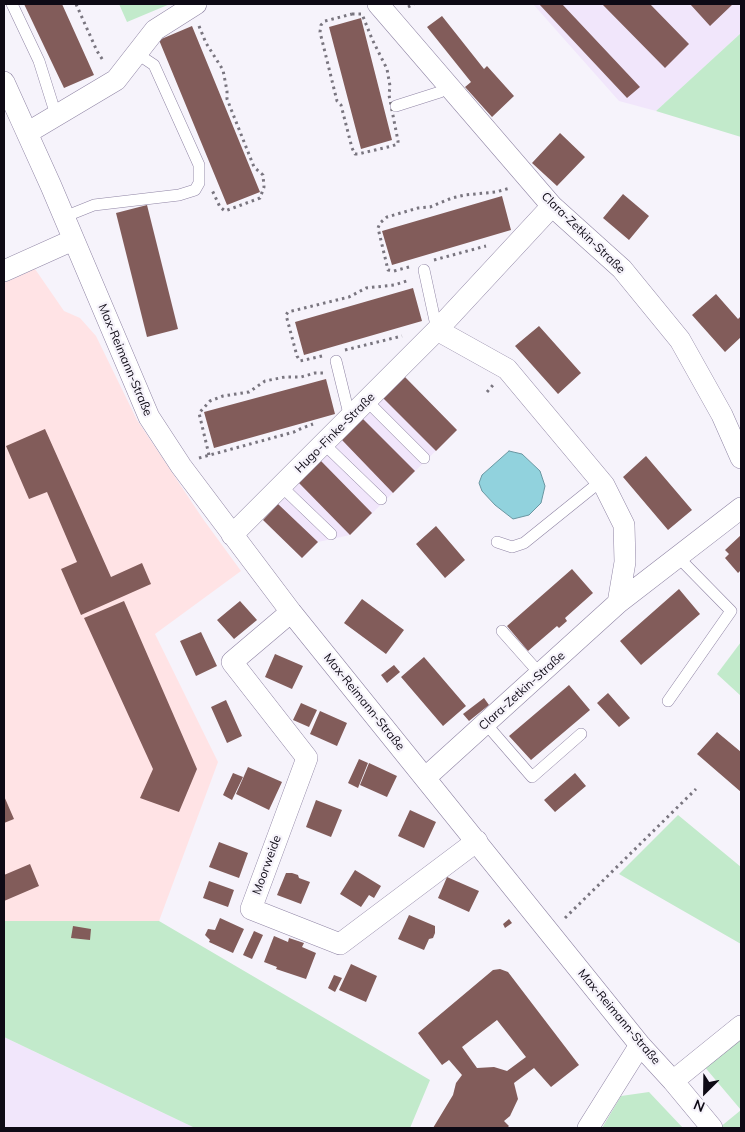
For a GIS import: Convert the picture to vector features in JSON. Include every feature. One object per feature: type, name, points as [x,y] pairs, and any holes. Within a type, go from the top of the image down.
[{"type":"street","name":"Clara-Zetkin-Straße","points":[[378,4],[552,206],[622,268],[680,340],[722,415],[741,458]]},
{"type":"street","points":[[26,133],[116,80],[155,30],[191,7]]},
{"type":"street","name":"Max-Reimann-Straße","points":[[4,82],[149,417],[182,466],[291,612],[640,1045],[712,1128]]},
{"type":"street","name":"Hugo-Finke-Straße","points":[[232,535],[437,330],[552,206]]},
{"type":"street","points":[[4,271],[74,240]]},
{"type":"street","points":[[437,330],[507,369],[600,480],[624,525],[625,562],[618,603]]},
{"type":"street","name":"Clara-Zetkin-Straße","points":[[425,778],[618,603],[741,508]]},
{"type":"street","name":"Moorweide","points":[[291,612],[232,662],[307,758],[251,909],[340,944],[476,841]]},
{"type":"street","points":[[673,1081],[741,1026]]},
{"type":"street","points":[[588,1128],[640,1045]]},
{"type":"lane","points":[[12,4],[38,61],[56,115]]},
{"type":"lane","points":[[64,217],[94,205],[179,195],[195,190],[199,183],[199,165],[154,64],[136,53]]},
{"type":"lane","points":[[394,109],[440,92],[449,86]]},
{"type":"lane","points":[[424,268],[437,330]]},
{"type":"lane","points":[[335,357],[350,418]]},
{"type":"lane","points":[[367,401],[424,458]]},
{"type":"lane","points":[[324,444],[381,499]]},
{"type":"lane","points":[[497,542],[512,547],[524,543],[600,480]]},
{"type":"lane","points":[[282,487],[331,534]]},
{"type":"lane","points":[[668,701],[731,611],[678,556]]},
{"type":"lane","points":[[502,631],[540,675]]},
{"type":"lane","points":[[486,724],[532,777],[581,734]]},
{"type":"path","points":[[76,4],[97,51],[102,57],[108,84]]},
{"type":"path","points":[[191,7],[206,43],[223,70],[227,99],[254,167],[263,175],[264,187],[260,198],[225,211],[220,207],[210,186],[199,183]]},
{"type":"path","points":[[352,14],[362,14],[386,68],[390,86],[389,95],[394,109],[398,144],[355,154],[341,105],[337,101],[320,32],[321,25],[325,21],[352,14]]},
{"type":"path","points":[[424,268],[388,270],[378,228],[380,223],[387,217],[418,208],[430,207],[452,198],[503,190],[518,185],[527,177]]},
{"type":"path","points":[[405,335],[335,357],[300,361],[286,315],[288,312],[349,297],[366,288],[394,285],[424,268],[505,240],[515,246]]},
{"type":"path","points":[[314,424],[294,432],[209,455],[199,413],[210,401],[223,396],[249,392],[265,381],[285,377],[339,373]]},
{"type":"path","points":[[550,932],[696,789]]},
{"type":"shaded area","points":[[533,4],[741,4],[741,33],[656,111],[619,101]]},
{"type":"shaded area","points":[[35,269],[64,311],[80,318],[96,336],[137,420],[203,519],[241,571],[155,634],[218,762],[159,921],[4,921],[4,283]]},
{"type":"shaded area","points":[[405,377],[457,430],[350,535],[318,542],[302,558],[263,520]]},
{"type":"shaded area","points":[[4,1037],[195,1128],[4,1128]]},
{"type":"green space","points":[[119,4],[170,4],[127,22]]},
{"type":"green space","points":[[741,33],[741,137],[656,111]]},
{"type":"green space","points":[[741,642],[741,696],[717,674]]},
{"type":"green space","points":[[678,815],[741,867],[741,944],[619,874]]},
{"type":"green space","points":[[4,921],[159,921],[430,1080],[410,1128],[195,1128],[4,1037]]},
{"type":"green space","points":[[741,1034],[741,1110],[703,1065]]},
{"type":"green space","points":[[649,1092],[683,1128],[602,1128],[621,1096]]},
{"type":"green space","points":[[741,1110],[741,1128],[719,1128]]},
{"type":"water","points":[[509,451],[522,454],[540,471],[545,486],[541,503],[529,515],[513,519],[495,505],[482,491],[479,483],[482,475]]},
{"type":"building","points":[[24,4],[62,4],[94,75],[64,88]]},
{"type":"building","points":[[539,4],[562,4],[640,87],[627,98]]},
{"type":"building","points":[[602,4],[650,4],[689,44],[665,68]]},
{"type":"building","points":[[690,4],[733,4],[710,26]]},
{"type":"building","points":[[442,16],[484,69],[487,66],[514,96],[492,117],[465,87],[471,82],[427,27]]},
{"type":"building","points":[[361,18],[392,140],[361,149],[329,27]]},
{"type":"building","points":[[192,26],[260,192],[227,205],[159,40]]},
{"type":"building","points":[[560,133],[585,157],[557,186],[532,163]]},
{"type":"building","points":[[623,194],[649,216],[629,240],[603,218]]},
{"type":"building","points":[[502,196],[511,230],[392,265],[382,231]]},
{"type":"building","points":[[147,205],[178,329],[147,337],[116,213]]},
{"type":"building","points":[[413,288],[422,321],[304,355],[295,322]]},
{"type":"building","points":[[716,294],[738,319],[741,316],[741,337],[725,352],[692,315]]},
{"type":"building","points":[[539,326],[581,373],[558,394],[515,346]]},
{"type":"building","points":[[405,377],[457,430],[436,451],[383,398]]},
{"type":"building","points":[[326,379],[335,414],[214,448],[204,412]]},
{"type":"building","points":[[363,419],[415,471],[393,493],[342,440]]},
{"type":"building","points":[[45,429],[111,577],[142,563],[151,584],[81,615],[61,569],[77,562],[47,492],[29,499],[6,446]]},
{"type":"building","points":[[646,456],[692,510],[668,530],[623,477]]},
{"type":"building","points":[[321,461],[372,513],[350,535],[299,483]]},
{"type":"building","points":[[278,504],[318,542],[302,558],[263,520]]},
{"type":"building","points":[[436,526],[465,560],[445,578],[416,544]]},
{"type":"building","points":[[741,535],[741,570],[738,573],[725,558],[729,554],[725,550]]},
{"type":"building","points":[[572,569],[593,593],[565,618],[567,621],[559,628],[557,626],[528,651],[507,626]]},
{"type":"building","points":[[679,589],[700,614],[641,665],[620,641]]},
{"type":"building","points":[[362,599],[404,630],[386,654],[344,623]]},
{"type":"building","points":[[124,601],[197,769],[179,812],[140,798],[153,769],[84,618]]},
{"type":"building","points":[[240,601],[257,620],[234,639],[217,620]]},
{"type":"building","points":[[201,632],[217,666],[196,676],[180,641]]},
{"type":"building","points":[[275,654],[303,666],[292,689],[265,677]]},
{"type":"building","points":[[424,657],[466,706],[443,726],[401,677]]},
{"type":"building","points":[[394,665],[400,672],[387,683],[381,675]]},
{"type":"building","points":[[569,685],[590,710],[531,760],[509,736]]},
{"type":"building","points":[[608,693],[630,718],[619,727],[597,703]]},
{"type":"building","points":[[484,698],[489,705],[469,721],[463,714]]},
{"type":"building","points":[[226,700],[242,736],[227,743],[211,707]]},
{"type":"building","points":[[301,703],[317,710],[309,727],[293,720]]},
{"type":"building","points":[[320,711],[347,723],[337,746],[310,734]]},
{"type":"building","points":[[717,732],[741,752],[741,792],[697,754]]},
{"type":"building","points":[[359,759],[368,763],[358,788],[348,783]]},
{"type":"building","points":[[369,763],[397,776],[387,797],[360,785]]},
{"type":"building","points":[[248,767],[282,782],[269,810],[236,794]]},
{"type":"building","points":[[233,773],[243,777],[232,800],[223,795]]},
{"type":"building","points":[[575,773],[586,786],[555,812],[544,800]]},
{"type":"building","points":[[4,796],[14,819],[4,823]]},
{"type":"building","points":[[316,800],[342,810],[331,837],[306,827]]},
{"type":"building","points":[[410,810],[436,822],[424,848],[398,836]]},
{"type":"building","points":[[219,842],[248,853],[239,878],[209,867]]},
{"type":"building","points":[[30,864],[39,886],[4,901],[4,875]]},
{"type":"building","points":[[355,870],[381,886],[374,898],[369,895],[361,907],[340,894]]},
{"type":"building","points":[[286,873],[298,875],[299,878],[310,882],[301,904],[277,895]]},
{"type":"building","points":[[447,877],[479,891],[469,912],[438,898]]},
{"type":"building","points":[[209,881],[234,890],[228,907],[203,898]]},
{"type":"building","points":[[409,915],[435,926],[433,938],[429,939],[424,950],[398,939]]},
{"type":"building","points":[[220,918],[244,929],[233,953],[209,942],[210,940],[205,935],[208,929],[215,930]]},
{"type":"building","points":[[509,919],[512,923],[505,928],[503,924]]},
{"type":"building","points":[[73,926],[91,929],[90,940],[71,938]]},
{"type":"building","points":[[254,931],[263,935],[252,959],[243,955]]},
{"type":"building","points":[[274,936],[288,942],[289,938],[304,943],[302,947],[316,953],[306,979],[276,969],[277,967],[264,962]]},
{"type":"building","points":[[351,964],[377,976],[366,1002],[339,990]]},
{"type":"building","points":[[500,969],[508,972],[579,1065],[551,1087],[534,1068],[514,1083],[518,1099],[510,1116],[504,1121],[509,1126],[507,1128],[433,1128],[453,1095],[456,1083],[462,1075],[449,1060],[442,1065],[418,1033],[493,970]],"holes":[[[497,1020],[526,1057],[507,1071],[494,1067],[477,1068],[462,1047]]]},
{"type":"building","points":[[334,975],[342,978],[335,992],[328,988]]}]
